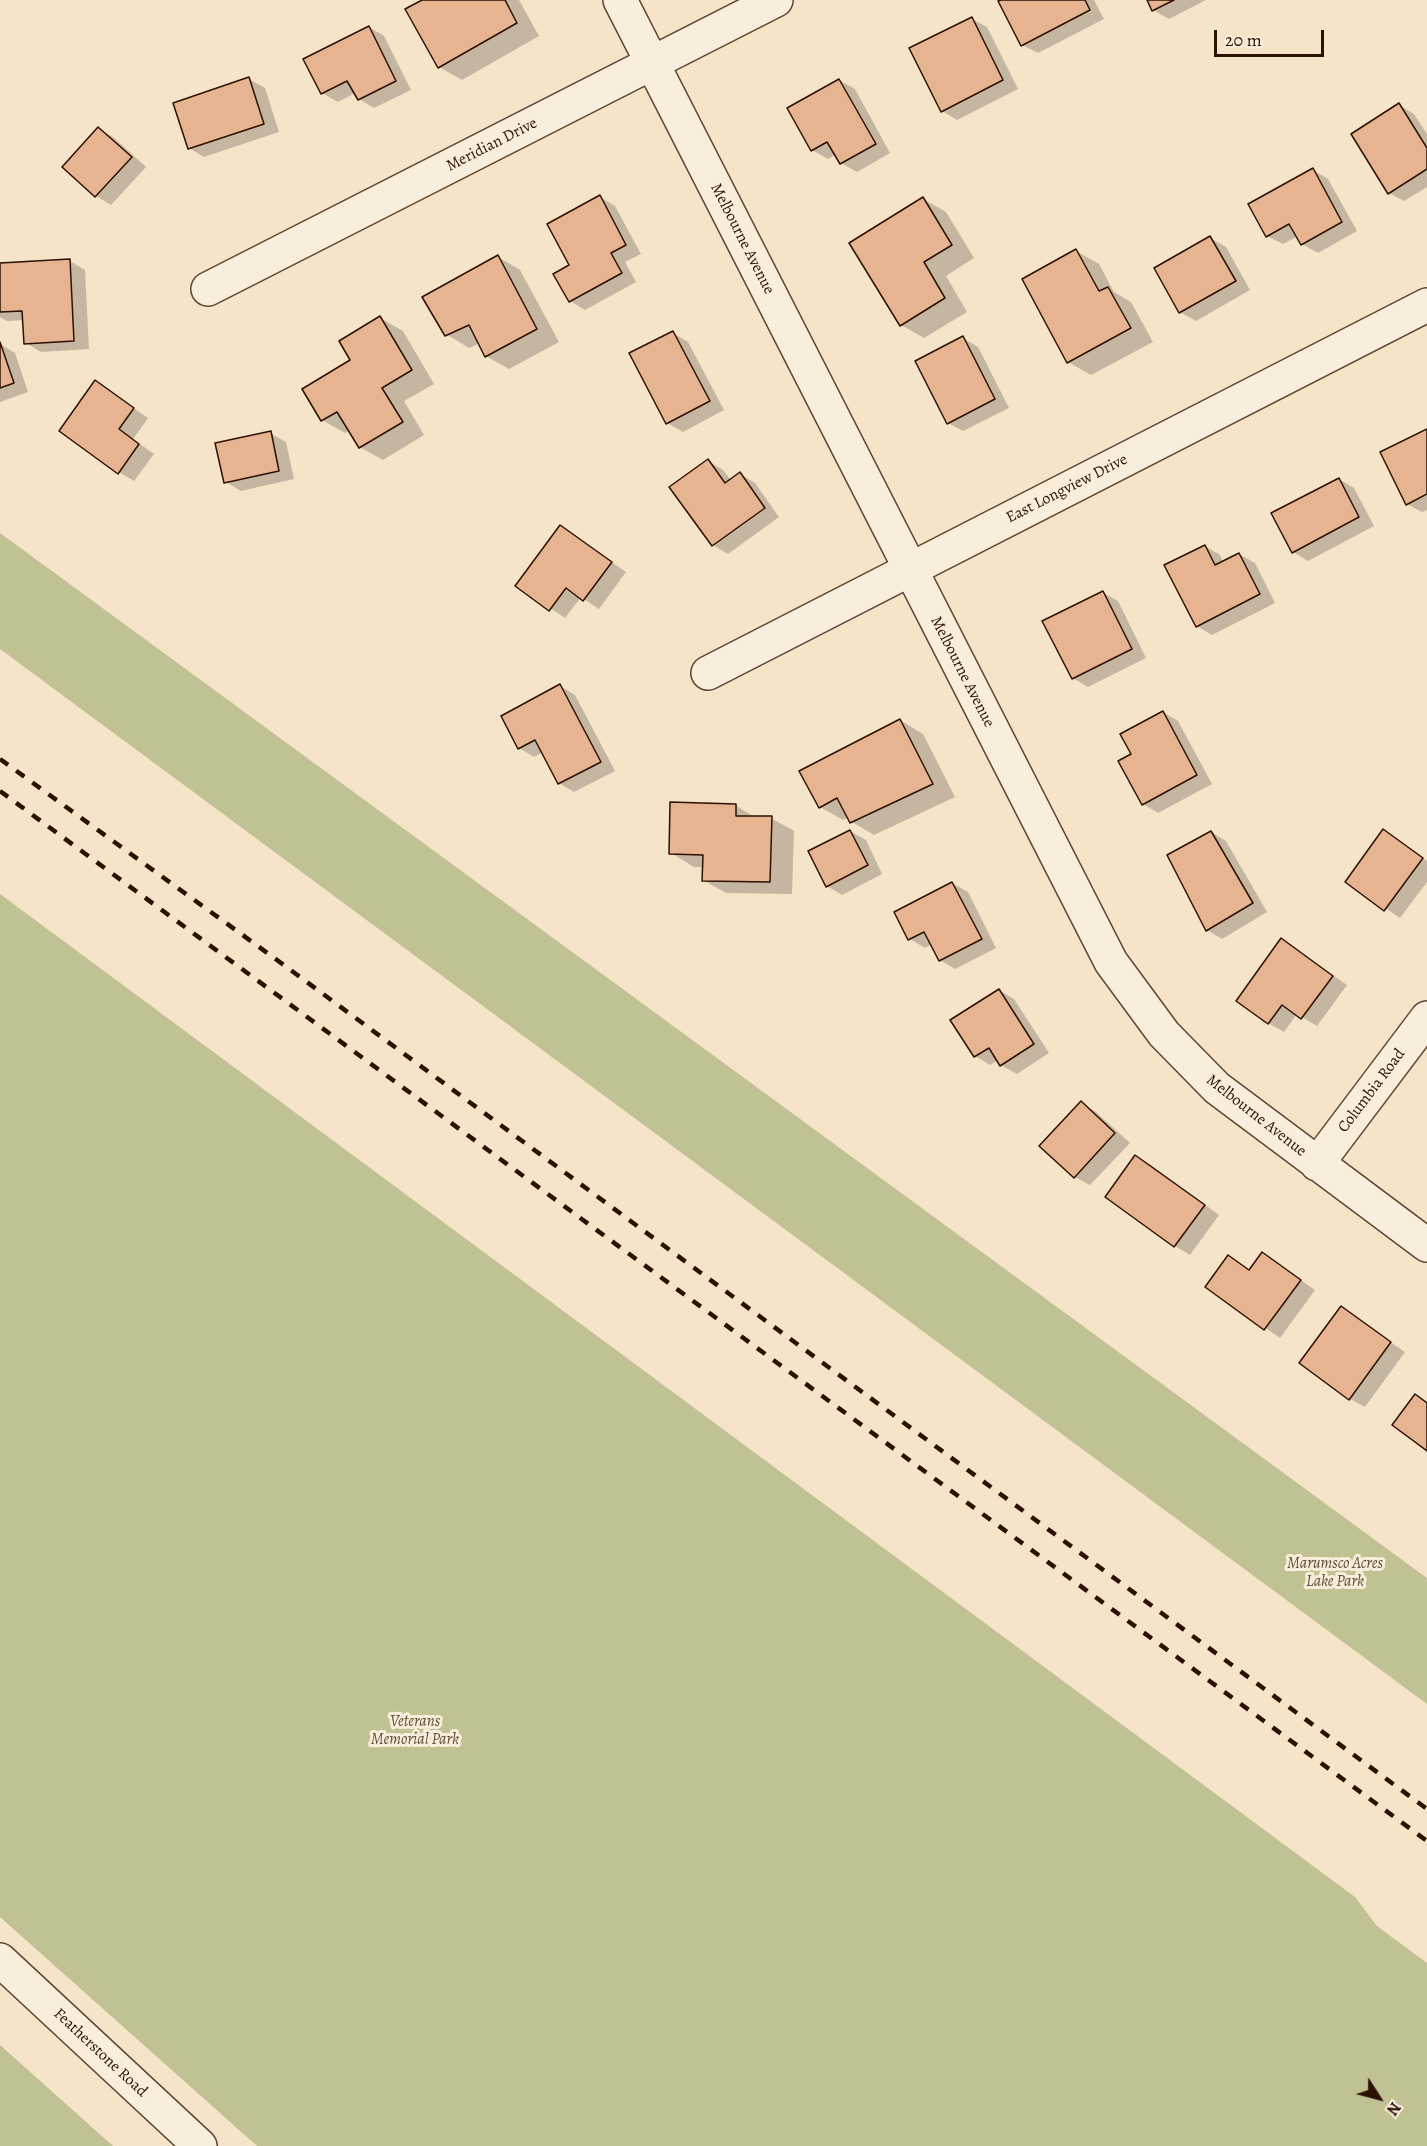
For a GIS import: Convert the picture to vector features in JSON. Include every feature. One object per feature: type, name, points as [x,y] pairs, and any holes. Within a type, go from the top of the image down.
[{"type":"street","name":"Melbourne Avenue","points":[[620,0],[1111,962],[1164,1034],[1217,1088],[1427,1245]]},
{"type":"street","name":"Meridian Drive","points":[[208,289],[776,0]]},
{"type":"street","name":"East Longview Drive","points":[[708,673],[1427,305]]},
{"type":"street","name":"Columbia Road","points":[[1317,1164],[1427,1018]]},
{"type":"street","name":"Featherstone Road","points":[[0,1960],[200,2146]]},
{"type":"green space","name":"Marumsco Acres Lake Park","points":[[0,533],[1427,1578],[1427,1704],[0,649]]},
{"type":"green space","name":"Veterans Memorial Park","points":[[0,894],[1355,1897],[1377,1926],[1427,1963],[1427,2146],[257,2146],[0,1917]]},
{"type":"green space","points":[[0,2045],[113,2146],[0,2146]]},
{"type":"building","points":[[422,0],[505,0],[517,23],[438,68],[405,9]]},
{"type":"building","points":[[1085,0],[1090,10],[1021,46],[998,1]]},
{"type":"building","points":[[1147,0],[1174,0],[1152,11]]},
{"type":"building","points":[[972,17],[1003,80],[941,112],[909,48]]},
{"type":"building","points":[[369,26],[396,81],[358,100],[347,81],[321,94],[303,59]]},
{"type":"building","points":[[249,77],[264,124],[188,149],[173,103]]},
{"type":"building","points":[[839,79],[876,144],[840,164],[827,142],[811,151],[787,108]]},
{"type":"building","points":[[1399,103],[1427,148],[1427,169],[1388,194],[1351,134]]},
{"type":"building","points":[[98,127],[132,157],[95,197],[62,167]]},
{"type":"building","points":[[1313,168],[1342,222],[1301,245],[1289,224],[1266,237],[1248,204]]},
{"type":"building","points":[[600,195],[626,245],[611,253],[622,273],[569,302],[553,274],[569,265],[547,224]]},
{"type":"building","points":[[923,197],[952,245],[924,262],[945,298],[900,326],[849,243]]},
{"type":"building","points":[[1210,236],[1236,281],[1179,313],[1154,268]]},
{"type":"building","points":[[1076,249],[1099,291],[1108,287],[1131,328],[1067,363],[1022,279]]},
{"type":"building","points":[[498,255],[537,329],[485,357],[469,325],[445,336],[422,297]]},
{"type":"building","points":[[70,259],[74,341],[24,344],[22,311],[0,312],[0,263]]},
{"type":"building","points":[[380,316],[412,370],[382,388],[403,422],[359,448],[337,412],[321,421],[302,389],[350,360],[339,341]]},
{"type":"building","points":[[673,331],[710,401],[666,424],[629,353]]},
{"type":"building","points":[[963,336],[995,399],[947,424],[915,361]]},
{"type":"building","points":[[0,342],[14,383],[0,388]]},
{"type":"building","points":[[95,380],[134,408],[119,429],[139,444],[118,474],[59,431]]},
{"type":"building","points":[[1427,429],[1427,494],[1406,505],[1380,452]]},
{"type":"building","points":[[271,431],[279,471],[224,483],[215,443]]},
{"type":"building","points":[[708,459],[725,483],[740,472],[765,508],[712,546],[669,487]]},
{"type":"building","points":[[1339,478],[1359,517],[1292,553],[1271,513]]},
{"type":"building","points":[[560,525],[612,562],[583,601],[566,588],[549,611],[515,586]]},
{"type":"building","points":[[1205,545],[1215,565],[1239,553],[1260,594],[1196,627],[1164,565]]},
{"type":"building","points":[[1103,591],[1132,649],[1072,679],[1042,621]]},
{"type":"building","points":[[560,684],[601,762],[558,784],[535,740],[518,749],[501,716]]},
{"type":"building","points":[[1163,711],[1197,775],[1142,805],[1118,761],[1131,754],[1120,734]]},
{"type":"building","points":[[900,719],[933,784],[850,823],[837,798],[819,808],[799,771]]},
{"type":"building","points":[[670,802],[736,804],[736,816],[772,816],[770,882],[702,881],[703,855],[669,854]]},
{"type":"building","points":[[1383,829],[1423,858],[1384,911],[1345,882]]},
{"type":"building","points":[[850,830],[868,865],[826,887],[808,851]]},
{"type":"building","points":[[1211,831],[1253,903],[1206,931],[1167,855]]},
{"type":"building","points":[[952,882],[982,939],[939,961],[924,932],[908,940],[894,912]]},
{"type":"building","points":[[1281,938],[1333,976],[1301,1019],[1282,1005],[1268,1024],[1236,1001]]},
{"type":"building","points":[[999,989],[1034,1044],[1000,1066],[989,1048],[974,1057],[950,1020]]},
{"type":"building","points":[[1081,1101],[1115,1133],[1074,1178],[1039,1146]]},
{"type":"building","points":[[1135,1155],[1205,1205],[1174,1247],[1105,1197]]},
{"type":"building","points":[[1262,1252],[1301,1280],[1264,1330],[1205,1287],[1228,1255],[1249,1270]]},
{"type":"building","points":[[1341,1306],[1391,1342],[1349,1400],[1299,1363]]},
{"type":"building","points":[[1415,1394],[1427,1403],[1427,1451],[1392,1425]]},
{"type":"railway","points":[[0,759],[277,960],[1427,1809]]},
{"type":"railway","points":[[0,791],[1427,1841]]}]
